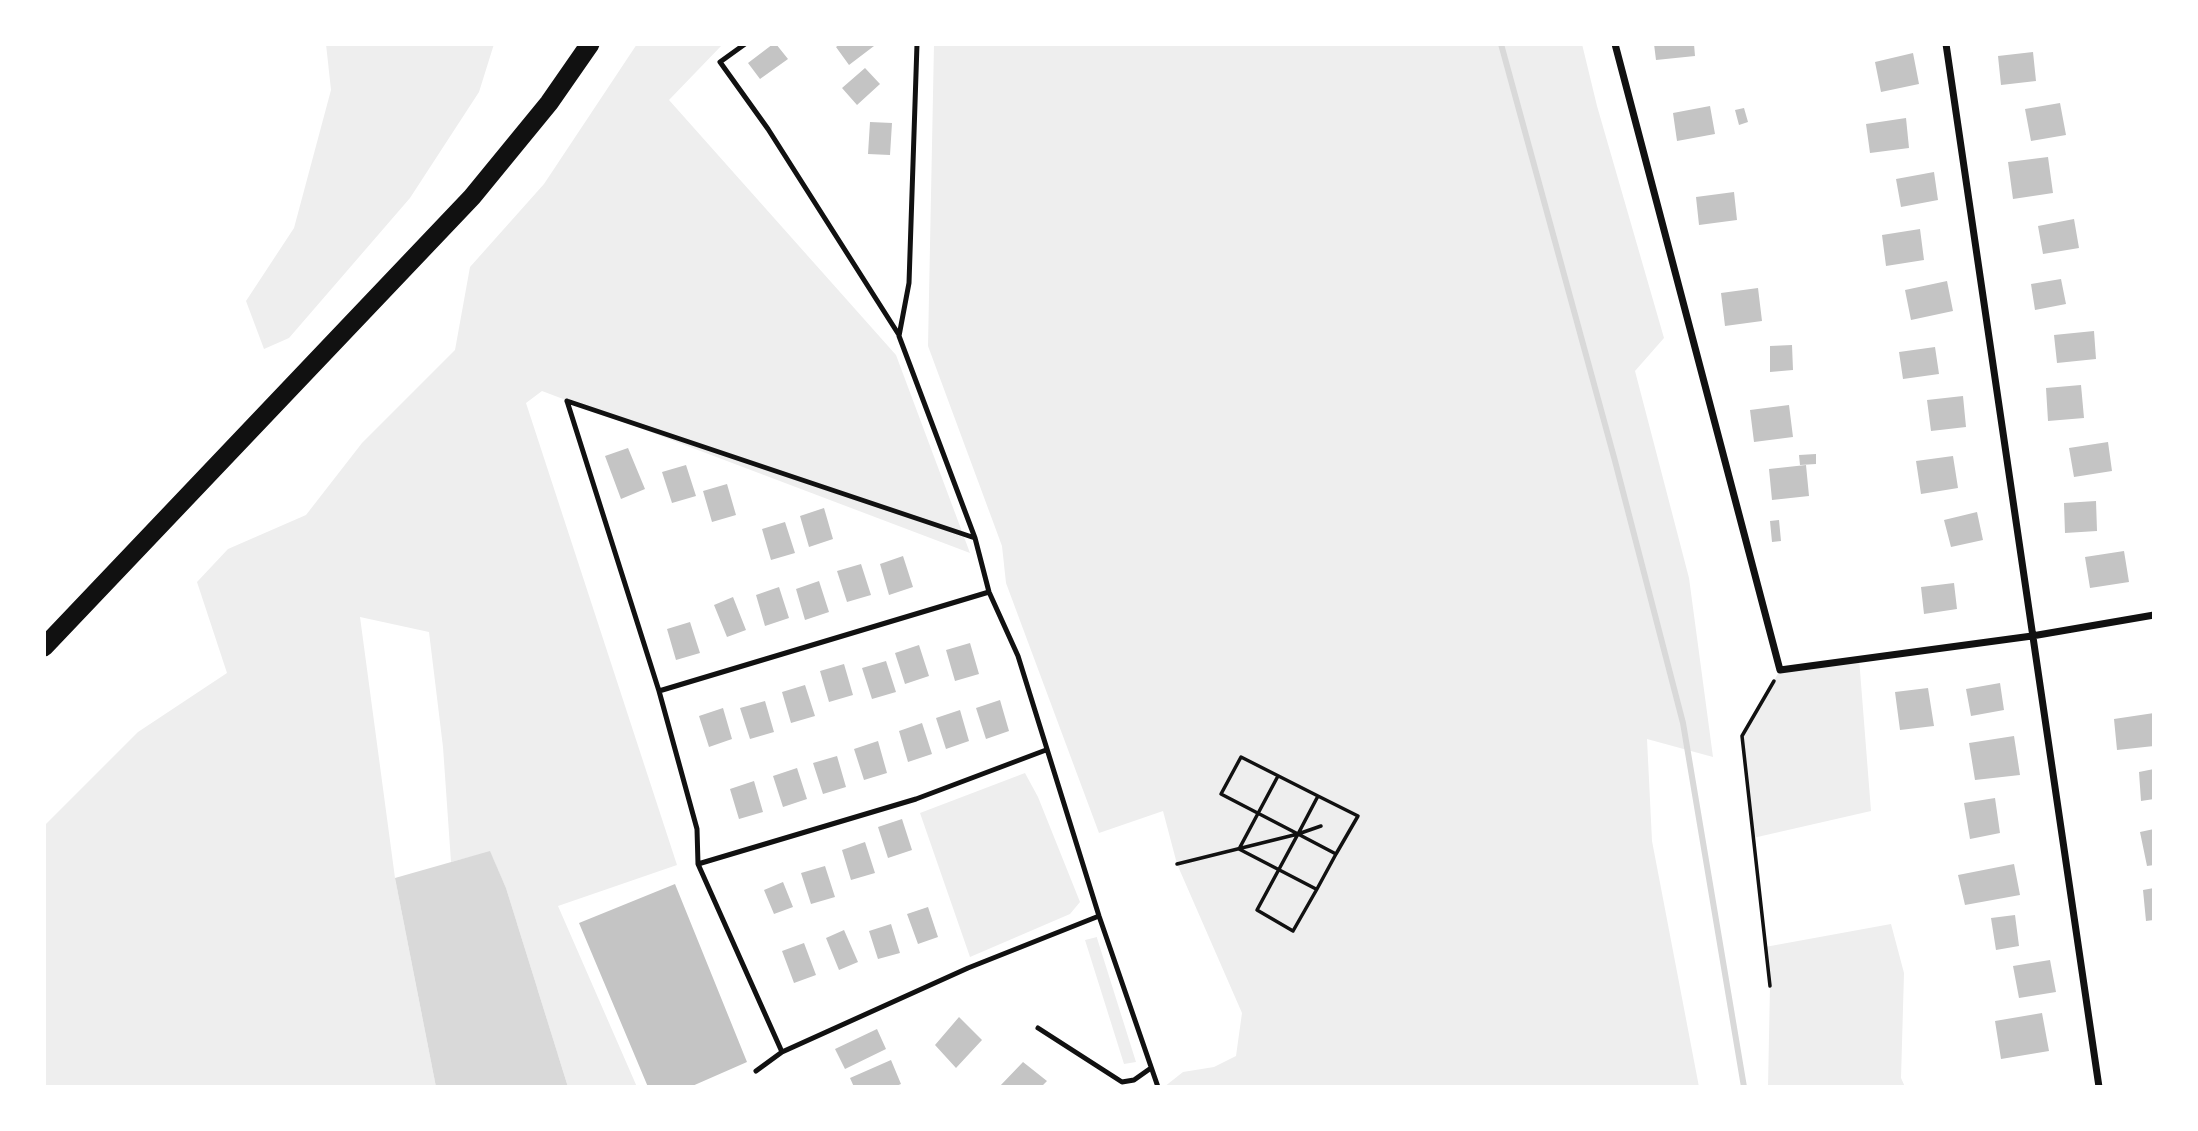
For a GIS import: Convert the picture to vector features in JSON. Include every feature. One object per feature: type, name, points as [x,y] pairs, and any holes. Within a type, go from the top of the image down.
[{"type":"highway","points":[[44,647],[472,197],[549,103],[590,44]]},
{"type":"street","points":[[1615,44],[1780,670],[2032,636],[2154,615]]},
{"type":"street","points":[[1945,44],[2099,1087]]},
{"type":"lane","points":[[746,44],[720,62],[768,129],[899,336],[975,538],[989,592],[1018,656],[1099,916],[1158,1087]]},
{"type":"lane","points":[[899,336],[909,283],[917,44]]},
{"type":"lane","points":[[782,1052],[698,864],[697,829],[659,691],[567,401],[975,538]]},
{"type":"lane","points":[[659,691],[989,592]]},
{"type":"lane","points":[[698,864],[916,799],[1046,750]]},
{"type":"lane","points":[[756,1070],[782,1052],[968,968],[1099,916]]},
{"type":"lane","points":[[1038,1028],[1122,1082],[1134,1080],[1151,1068]]},
{"type":"path","points":[[1770,986],[1742,736],[1780,670]]},
{"type":"path","points":[[1318,796],[1298,834],[1257,910],[1293,931],[1317,889],[1358,816],[1241,757],[1222,794],[1298,834],[1336,855]]},
{"type":"path","points":[[1239,849],[1278,776]]},
{"type":"path","points":[[1177,864],[1321,826]]},
{"type":"path","points":[[1239,849],[1317,889]]},
{"type":"shaded area","points":[[326,44],[494,44],[479,92],[410,198],[289,338],[264,349],[246,301],[294,228],[331,90]]},
{"type":"shaded area","points":[[637,44],[723,44],[669,100],[896,355],[970,553],[542,391],[526,403],[677,865],[558,906],[637,1087],[568,1087],[506,888],[490,852],[451,862],[443,747],[429,632],[360,617],[395,878],[436,1087],[44,1087],[44,826],[138,732],[227,673],[197,582],[228,549],[306,515],[362,443],[455,350],[470,267],[544,184]]},
{"type":"shaded area","points":[[934,44],[1582,44],[1597,106],[1664,338],[1635,371],[1689,578],[1713,757],[1647,739],[1652,841],[1699,1087],[1164,1087],[1183,1072],[1214,1067],[1236,1056],[1242,1013],[1177,864],[1163,811],[1099,833],[1006,583],[1002,546],[928,346]]},
{"type":"shaded area","points":[[1859,658],[1871,811],[1753,838],[1742,736],[1780,670]]},
{"type":"shaded area","points":[[1025,773],[1038,797],[1080,902],[1070,914],[970,957],[920,813]]},
{"type":"shaded area","points":[[490,851],[506,888],[568,1087],[436,1087],[395,878]]},
{"type":"shaded area","points":[[1891,924],[1904,973],[1901,1078],[1905,1087],[1768,1087],[1770,986],[1765,947]]},
{"type":"shaded area","points":[[1097,937],[1136,1062],[1124,1064],[1085,940]]},
{"type":"building","points":[[776,44],[788,59],[760,79],[748,63]]},
{"type":"building","points":[[840,44],[874,46],[849,65],[836,47]]},
{"type":"building","points":[[1654,44],[1694,44],[1695,56],[1656,60]]},
{"type":"building","points":[[2033,52],[2036,81],[2001,85],[1998,56]]},
{"type":"building","points":[[1913,53],[1919,84],[1881,92],[1875,62]]},
{"type":"building","points":[[865,68],[880,84],[857,105],[842,88]]},
{"type":"building","points":[[2060,103],[2066,135],[2031,141],[2025,109]]},
{"type":"building","points":[[1710,106],[1715,134],[1677,141],[1673,113]]},
{"type":"building","points":[[1744,108],[1748,122],[1739,125],[1735,110]]},
{"type":"building","points":[[1906,118],[1909,148],[1870,153],[1866,124]]},
{"type":"building","points":[[870,122],[892,123],[890,155],[868,154]]},
{"type":"building","points":[[2048,157],[2053,193],[2013,199],[2008,162]]},
{"type":"building","points":[[1934,172],[1938,200],[1901,207],[1896,179]]},
{"type":"building","points":[[1734,192],[1737,220],[1699,225],[1696,197]]},
{"type":"building","points":[[2074,219],[2079,248],[2043,254],[2038,226]]},
{"type":"building","points":[[1920,229],[1924,260],[1886,266],[1882,235]]},
{"type":"building","points":[[2061,279],[2066,304],[2035,310],[2031,284]]},
{"type":"building","points":[[1947,281],[1953,311],[1911,320],[1905,290]]},
{"type":"building","points":[[1758,288],[1762,321],[1725,326],[1721,293]]},
{"type":"building","points":[[2094,331],[2096,359],[2057,363],[2054,335]]},
{"type":"building","points":[[1792,345],[1793,370],[1770,372],[1770,346]]},
{"type":"building","points":[[1935,347],[1939,374],[1903,379],[1899,352]]},
{"type":"building","points":[[2081,385],[2084,418],[2048,421],[2046,388]]},
{"type":"building","points":[[1963,396],[1966,427],[1931,431],[1927,400]]},
{"type":"building","points":[[1789,405],[1793,437],[1754,442],[1750,410]]},
{"type":"building","points":[[2108,442],[2112,471],[2074,477],[2069,448]]},
{"type":"building","points":[[628,448],[645,489],[621,499],[605,456]]},
{"type":"building","points":[[1816,454],[1816,464],[1800,465],[1799,455]]},
{"type":"building","points":[[1953,456],[1958,488],[1921,494],[1916,461]]},
{"type":"building","points":[[686,465],[696,496],[672,503],[662,472]]},
{"type":"building","points":[[1806,465],[1809,496],[1772,500],[1769,469]]},
{"type":"building","points":[[727,484],[736,515],[712,522],[703,491]]},
{"type":"building","points":[[2096,501],[2097,531],[2065,533],[2064,503]]},
{"type":"building","points":[[824,508],[833,539],[809,547],[800,516]]},
{"type":"building","points":[[1977,512],[1983,540],[1951,547],[1944,520]]},
{"type":"building","points":[[1779,520],[1781,541],[1772,542],[1770,521]]},
{"type":"building","points":[[785,522],[795,553],[771,560],[762,529]]},
{"type":"building","points":[[2124,551],[2129,582],[2090,588],[2085,557]]},
{"type":"building","points":[[903,556],[913,587],[889,595],[880,564]]},
{"type":"building","points":[[861,564],[871,595],[847,602],[837,571]]},
{"type":"building","points":[[819,581],[829,612],[805,620],[796,589]]},
{"type":"building","points":[[1954,583],[1957,609],[1924,614],[1921,587]]},
{"type":"building","points":[[779,587],[789,618],[765,626],[756,595]]},
{"type":"building","points":[[733,597],[746,630],[727,637],[714,605]]},
{"type":"building","points":[[690,622],[700,653],[676,660],[667,629]]},
{"type":"building","points":[[970,643],[979,674],[955,681],[946,650]]},
{"type":"building","points":[[919,645],[929,676],[905,684],[895,653]]},
{"type":"building","points":[[886,661],[896,692],[872,699],[862,668]]},
{"type":"building","points":[[844,664],[853,695],[829,702],[820,671]]},
{"type":"building","points":[[2000,683],[2004,710],[1971,716],[1966,689]]},
{"type":"building","points":[[805,685],[815,716],[791,723],[782,692]]},
{"type":"building","points":[[1928,688],[1934,726],[1900,730],[1895,692]]},
{"type":"building","points":[[1000,700],[1009,731],[986,739],[976,708]]},
{"type":"building","points":[[765,701],[774,732],[750,739],[740,708]]},
{"type":"building","points":[[723,708],[732,739],[709,747],[699,716]]},
{"type":"building","points":[[960,710],[969,741],[946,749],[936,718]]},
{"type":"building","points":[[2154,713],[2154,746],[2117,750],[2114,719]]},
{"type":"building","points":[[922,723],[932,754],[908,762],[899,731]]},
{"type":"building","points":[[2014,736],[2020,775],[1975,780],[1969,743]]},
{"type":"building","points":[[878,741],[887,773],[864,780],[854,749]]},
{"type":"building","points":[[837,756],[846,787],[823,794],[813,763]]},
{"type":"building","points":[[797,768],[807,799],[783,807],[773,776]]},
{"type":"building","points":[[2154,769],[2154,799],[2141,801],[2139,772]]},
{"type":"building","points":[[754,781],[763,812],[739,819],[730,789]]},
{"type":"building","points":[[1995,798],[2000,833],[1970,839],[1964,803]]},
{"type":"building","points":[[902,819],[912,850],[888,858],[878,827]]},
{"type":"building","points":[[2154,829],[2154,865],[2147,866],[2140,832]]},
{"type":"building","points":[[865,842],[875,873],[851,880],[842,850]]},
{"type":"building","points":[[2014,864],[2020,895],[1965,905],[1958,875]]},
{"type":"building","points":[[825,866],[835,897],[811,904],[801,873]]},
{"type":"building","points":[[783,882],[793,907],[774,914],[764,890]]},
{"type":"building","points":[[675,884],[747,1062],[690,1087],[648,1087],[579,923]]},
{"type":"building","points":[[2154,888],[2154,920],[2146,921],[2143,890]]},
{"type":"building","points":[[928,907],[938,937],[918,944],[907,914]]},
{"type":"building","points":[[2015,915],[2019,946],[1996,950],[1991,918]]},
{"type":"building","points":[[891,924],[900,953],[878,959],[869,931]]},
{"type":"building","points":[[844,930],[858,962],[839,970],[826,938]]},
{"type":"building","points":[[804,943],[816,975],[794,983],[782,951]]},
{"type":"building","points":[[2050,960],[2056,992],[2019,998],[2013,966]]},
{"type":"building","points":[[2042,1013],[2049,1051],[2001,1059],[1995,1021]]},
{"type":"building","points":[[959,1017],[982,1040],[956,1068],[935,1045]]},
{"type":"building","points":[[877,1029],[886,1049],[845,1069],[835,1049]]},
{"type":"building","points":[[891,1060],[901,1084],[894,1087],[854,1087],[850,1078]]},
{"type":"building","points":[[1023,1062],[1047,1081],[1041,1087],[999,1087]]},
{"type":"waterway","points":[[1501,44],[1615,461],[1683,723],[1744,1087]]}]
